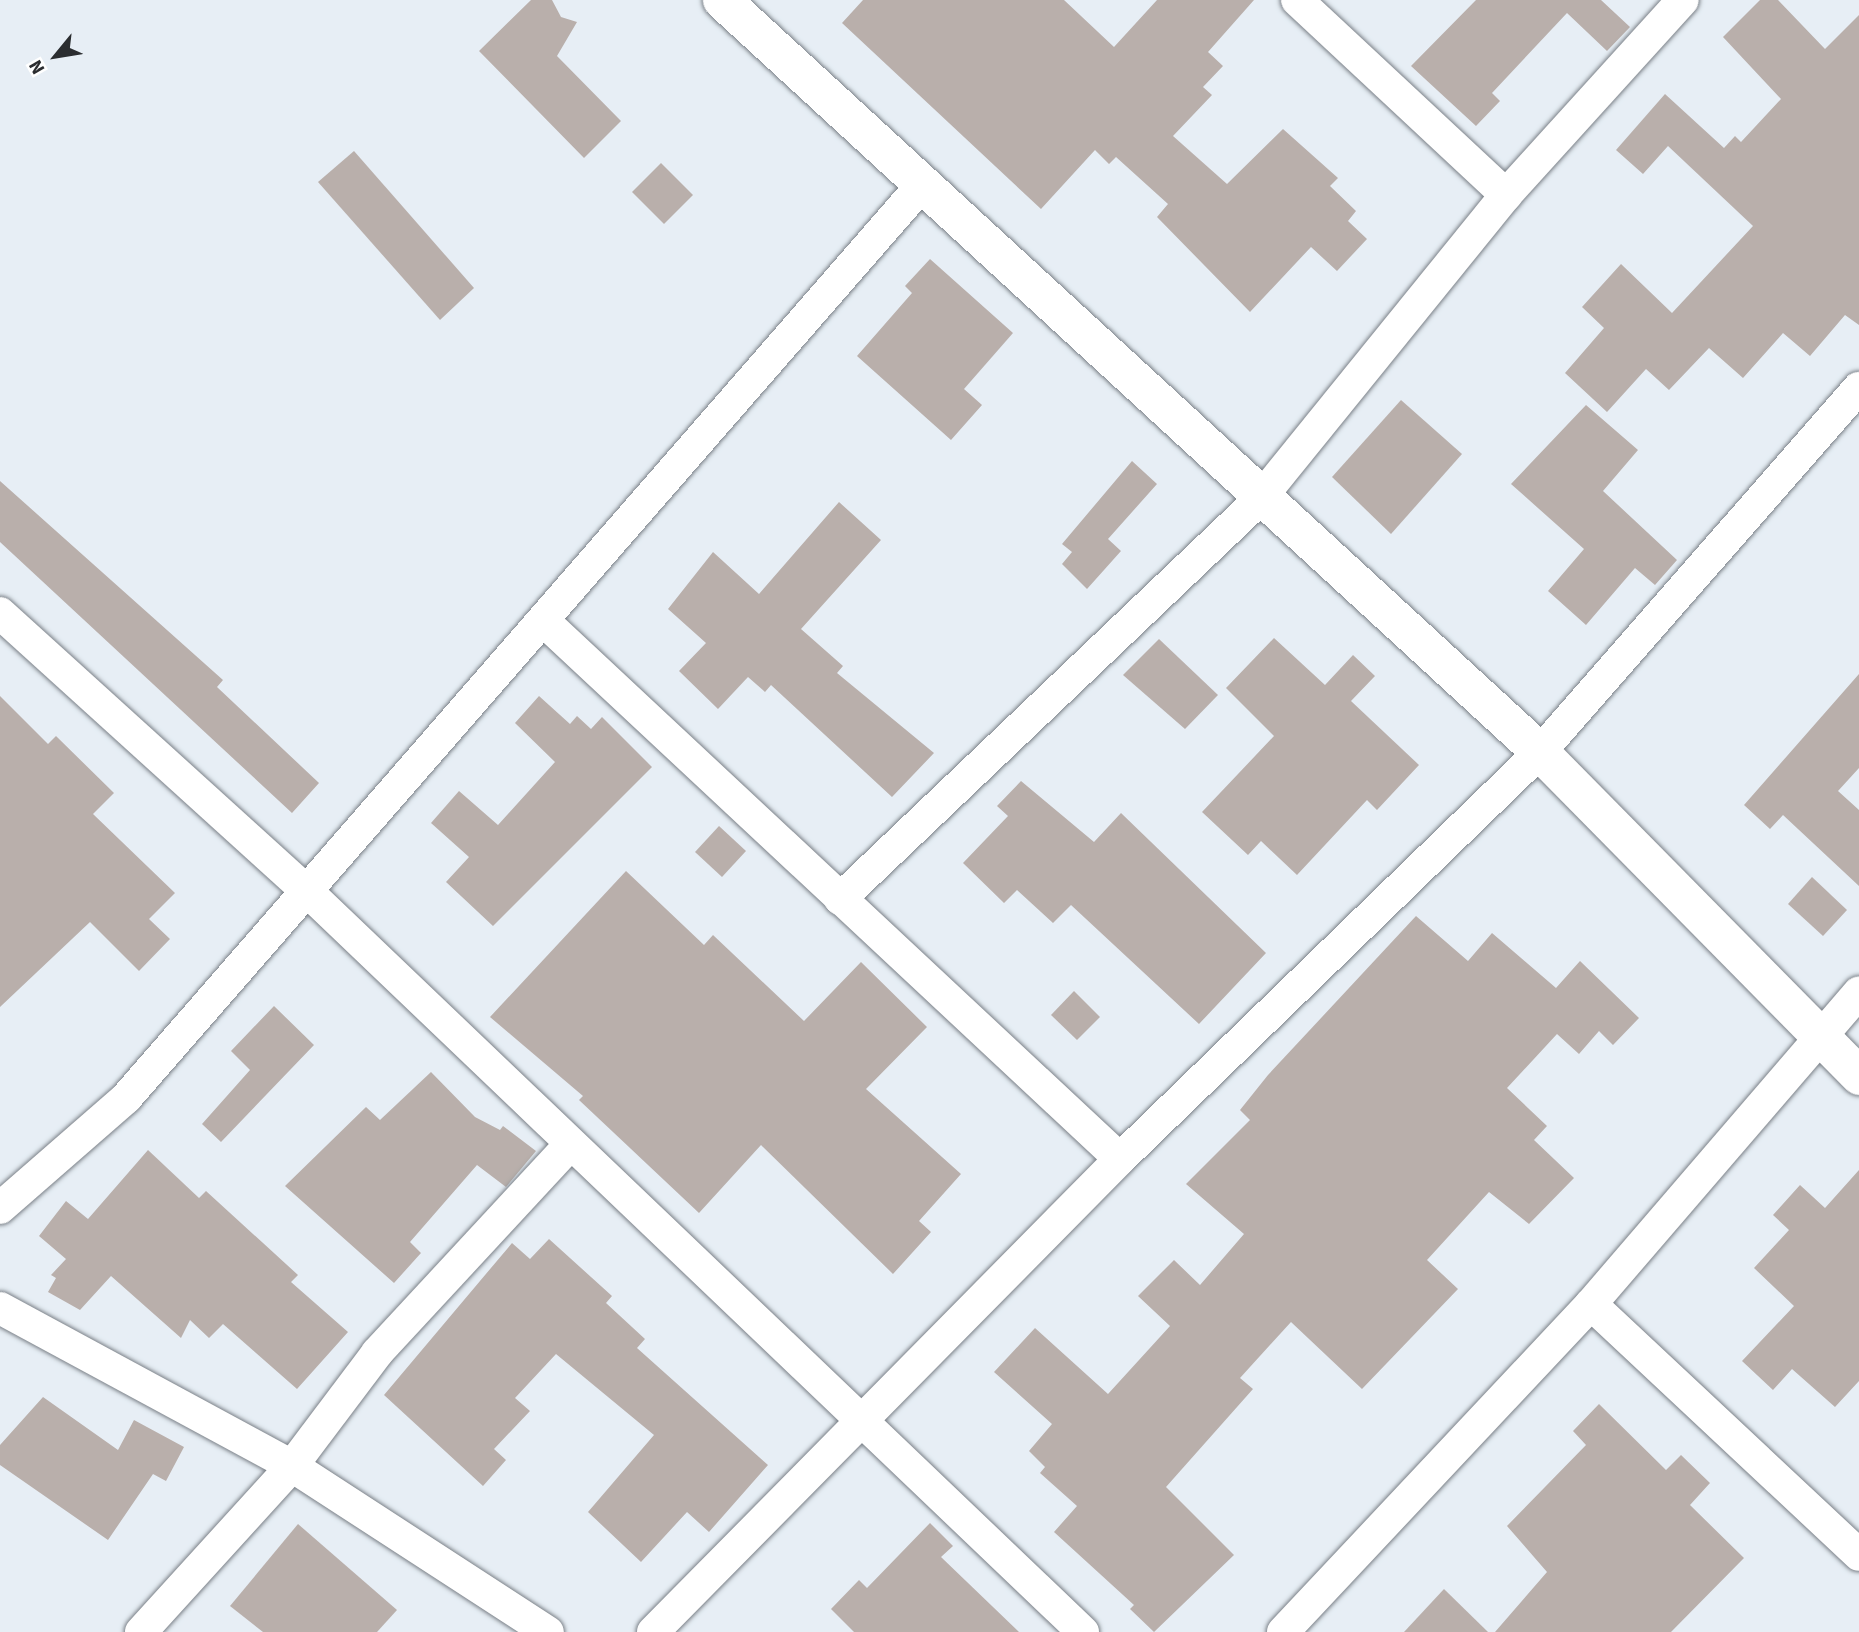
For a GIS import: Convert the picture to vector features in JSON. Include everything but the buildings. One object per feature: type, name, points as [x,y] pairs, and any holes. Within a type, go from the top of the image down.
[{"type":"street","points":[[722,0],[1259,500],[1539,752],[1817,1038],[1859,1076]]},
{"type":"street","points":[[1297,0],[1506,195]]},
{"type":"street","points":[[841,898],[1259,500],[1506,195],[1683,0]]},
{"type":"street","points":[[0,1209],[125,1098],[546,623],[921,186]]},
{"type":"street","points":[[653,1632],[860,1425],[1120,1158],[1539,752],[1859,388]]},
{"type":"street","points":[[3,620],[307,891],[568,1147],[860,1425],[1083,1632]]},
{"type":"street","points":[[546,623],[1120,1158]]},
{"type":"street","points":[[1283,1632],[1591,1304],[1859,992]]},
{"type":"street","points":[[141,1632],[292,1466],[377,1353],[568,1147]]},
{"type":"street","points":[[1591,1304],[1859,1555]]},
{"type":"street","points":[[0,1308],[292,1466],[548,1632]]}]
